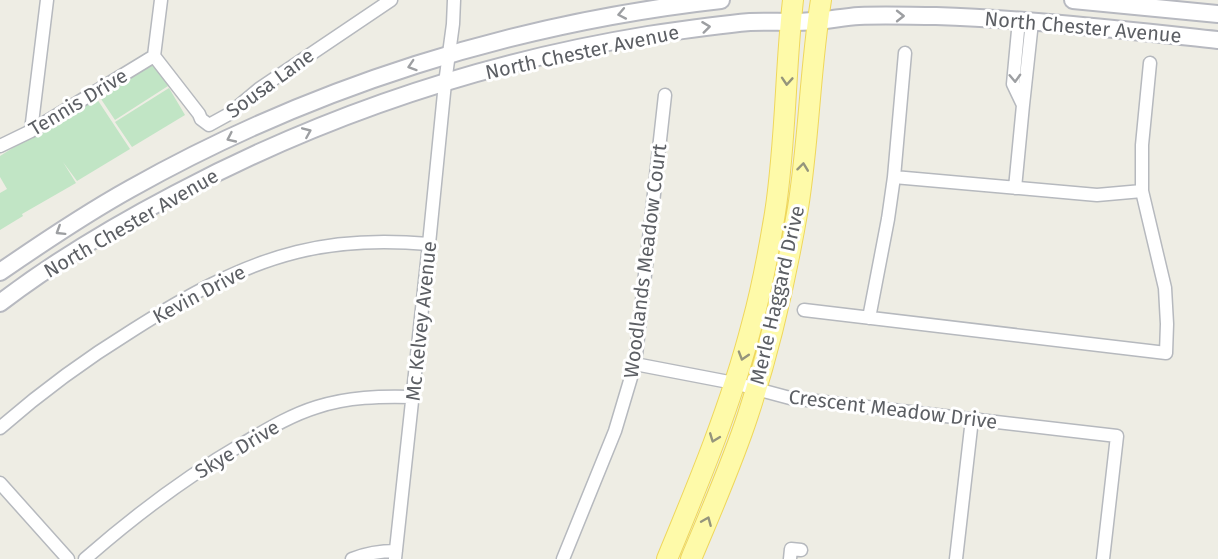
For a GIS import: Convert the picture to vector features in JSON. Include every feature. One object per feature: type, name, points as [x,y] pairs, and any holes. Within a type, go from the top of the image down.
[{"type":"main road","name":"North Chester Avenue","points":[[0,272],[49,238],[131,189],[246,130],[322,98],[449,55],[560,26],[641,11],[721,0]]},
{"type":"main road","name":"Merle Haggard Drive","points":[[667,559],[734,383],[755,313],[765,269],[782,150],[793,0]]},
{"type":"main road","name":"Merle Haggard Drive","points":[[691,559],[737,447],[756,389],[778,304],[796,216],[821,0]]},
{"type":"main road","name":"North Chester Avenue","points":[[1073,0],[1218,14]]},
{"type":"main road","name":"North Chester Avenue","points":[[0,303],[103,234],[208,177],[257,154],[382,103],[445,82],[545,56],[645,36],[752,22],[791,23],[857,16],[965,17],[1218,40]]},
{"type":"street","points":[[31,131],[47,0]]},
{"type":"street","points":[[154,56],[160,0]]},
{"type":"street","name":"Sousa Lane","points":[[154,56],[201,118],[209,125],[229,114],[259,89],[391,0]]},
{"type":"street","name":"Mc Kelvey Avenue","points":[[395,555],[454,0]]},
{"type":"street","points":[[1015,188],[1023,105],[1013,84],[1025,21]]},
{"type":"street","points":[[869,318],[894,177],[905,53]]},
{"type":"street","name":"Tennis Drive","points":[[0,146],[31,131],[154,56]]},
{"type":"street","points":[[804,310],[1166,353],[1165,288],[1142,191],[1142,145],[1150,63]]},
{"type":"street","name":"Woodlands Meadow Court","points":[[563,559],[615,431],[635,364],[665,95]]},
{"type":"street","points":[[894,177],[1097,195],[1142,191]]},
{"type":"street","name":"Kevin Drive","points":[[0,428],[108,346],[181,300],[241,270],[299,251],[332,245],[366,242],[429,244]]},
{"type":"street","name":"Crescent Meadow Drive","points":[[635,364],[734,383],[790,398],[1117,436],[1103,559]]},
{"type":"street","name":"Skye Drive","points":[[85,559],[179,485],[226,454],[291,417],[318,406],[362,397],[412,398]]},
{"type":"street","points":[[956,559],[972,419]]},
{"type":"street","points":[[0,483],[68,559]]},
{"type":"street","points":[[790,559],[791,549],[801,550]]},
{"type":"street","points":[[352,559],[382,551],[395,555]]},
{"type":"green space","points":[[154,60],[168,86],[115,120],[97,93]]},
{"type":"green space","points":[[169,88],[185,115],[132,147],[115,122]]},
{"type":"green space","points":[[95,96],[130,149],[77,181],[63,162],[76,183],[22,214],[23,216],[0,230],[0,193],[7,189],[0,177],[0,156]]}]
